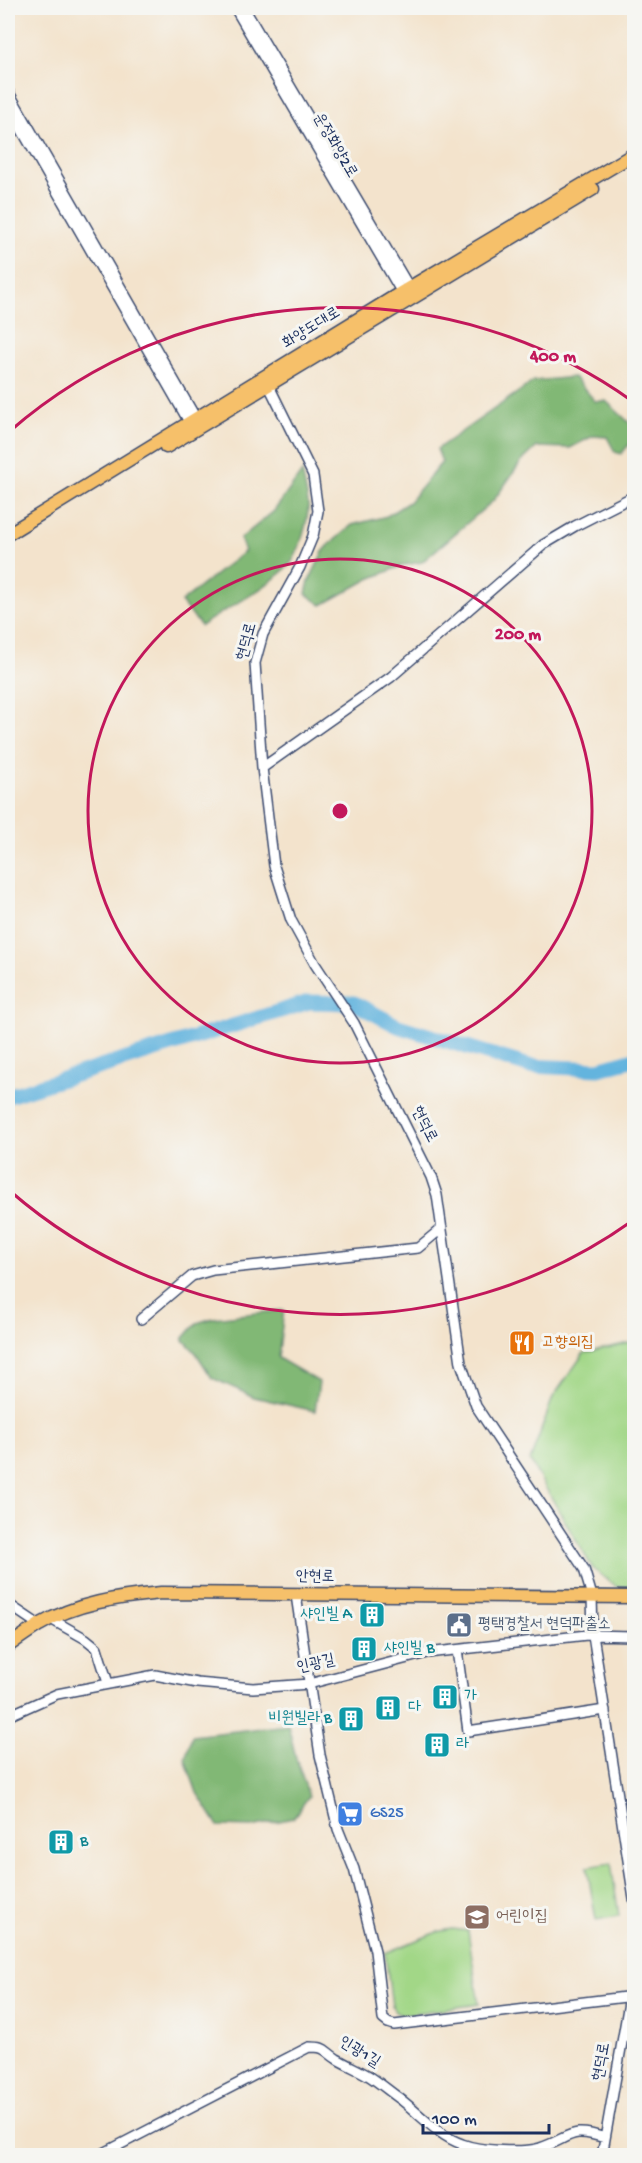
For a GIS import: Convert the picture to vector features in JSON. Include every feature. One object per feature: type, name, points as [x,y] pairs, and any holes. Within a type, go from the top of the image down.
[{"type":"main road","name":"화양도대로","points":[[8,541],[634,154]]},
{"type":"main road","name":"화양도대로","points":[[408,294],[634,164]]},
{"type":"main road","name":"화양도대로","points":[[8,534],[195,425]]},
{"type":"main road","name":"안현로","points":[[8,1646],[39,1625],[79,1607],[120,1597],[161,1593],[634,1597]]},
{"type":"street","name":"운정화양2로","points":[[235,8],[408,294]]},
{"type":"street","name":"운정화양2로","points":[[244,8],[408,294]]},
{"type":"street","points":[[8,91],[195,425]]},
{"type":"street","points":[[8,106],[195,425]]},
{"type":"street","name":"현덕로","points":[[267,381],[313,475],[318,511],[313,536],[300,567],[262,634],[255,663],[261,768],[274,866],[285,905],[301,940],[354,1023],[423,1158],[437,1195],[461,1364],[476,1406],[575,1552],[584,1569],[592,1596],[593,1635],[634,1899]]},
{"type":"street","points":[[261,768],[391,677],[543,545],[634,496]]},
{"type":"street","points":[[141,1319],[192,1276],[213,1270],[418,1248],[442,1228]]},
{"type":"street","points":[[296,1595],[320,1755],[338,1829],[354,1869],[375,1951],[383,2019],[394,2025],[632,1996]]},
{"type":"street","points":[[8,1604],[39,1625]]},
{"type":"street","points":[[51,1619],[97,1648],[108,1683]]},
{"type":"street","name":"인광길","points":[[8,1716],[57,1694],[155,1675],[196,1683],[254,1688],[309,1684],[427,1653],[593,1635],[634,1636]]},
{"type":"street","points":[[457,1650],[468,1731],[604,1710]]},
{"type":"street","name":"현덕로","points":[[602,2156],[632,1996],[634,1974]]},
{"type":"street","name":"인광1길","points":[[98,2156],[309,2047],[322,2047],[370,2077],[416,2111],[437,2132],[462,2145],[524,2151],[540,2148],[566,2135],[586,2132],[605,2139]]},
{"type":"green space","points":[[574,377],[595,401],[606,401],[634,427],[634,439],[621,454],[615,452],[607,437],[593,436],[570,448],[537,447],[521,462],[494,500],[422,562],[404,565],[369,579],[322,605],[306,594],[309,581],[323,552],[329,545],[352,525],[387,516],[409,502],[442,462],[437,449],[534,381]]},
{"type":"green space","points":[[302,472],[308,510],[303,536],[293,560],[269,583],[201,626],[181,602],[245,551],[240,539],[274,511]]},
{"type":"green space","points":[[284,1310],[278,1358],[319,1382],[315,1411],[254,1397],[212,1378],[196,1353],[183,1339],[197,1323],[213,1318]]},
{"type":"green space","points":[[634,1342],[634,1588],[617,1587],[593,1569],[530,1461],[553,1397],[584,1353]]},
{"type":"green space","points":[[288,1725],[309,1796],[293,1818],[252,1827],[218,1826],[197,1793],[185,1759],[192,1736]]},
{"type":"green space","points":[[611,1863],[619,1916],[596,1920],[587,1867]]},
{"type":"green space","points":[[452,1929],[468,1931],[479,2004],[401,2015],[395,2012],[392,2006],[385,1953],[437,1932]]},
{"type":"waterway","points":[[8,1096],[309,1002],[354,1003],[398,1026],[529,1066],[599,1069],[634,1059]]},
{"type":"place","name":"고향의집","points":[[522,1343]]},
{"type":"place","name":"샤인빌 A","points":[[372,1615]]},
{"type":"place","name":"평택경찰서 현덕파출소","points":[[459,1625]]},
{"type":"place","name":"샤인빌 B","points":[[364,1649]]},
{"type":"place","name":"가","points":[[445,1697]]},
{"type":"place","name":"다","points":[[388,1708]]},
{"type":"place","name":"비원빌라 B","points":[[351,1719]]},
{"type":"place","name":"라","points":[[437,1745]]},
{"type":"place","name":"GS25","points":[[350,1814]]},
{"type":"place","name":"B","points":[[61,1842]]},
{"type":"place","name":"어린이집","points":[[477,1917]]}]
